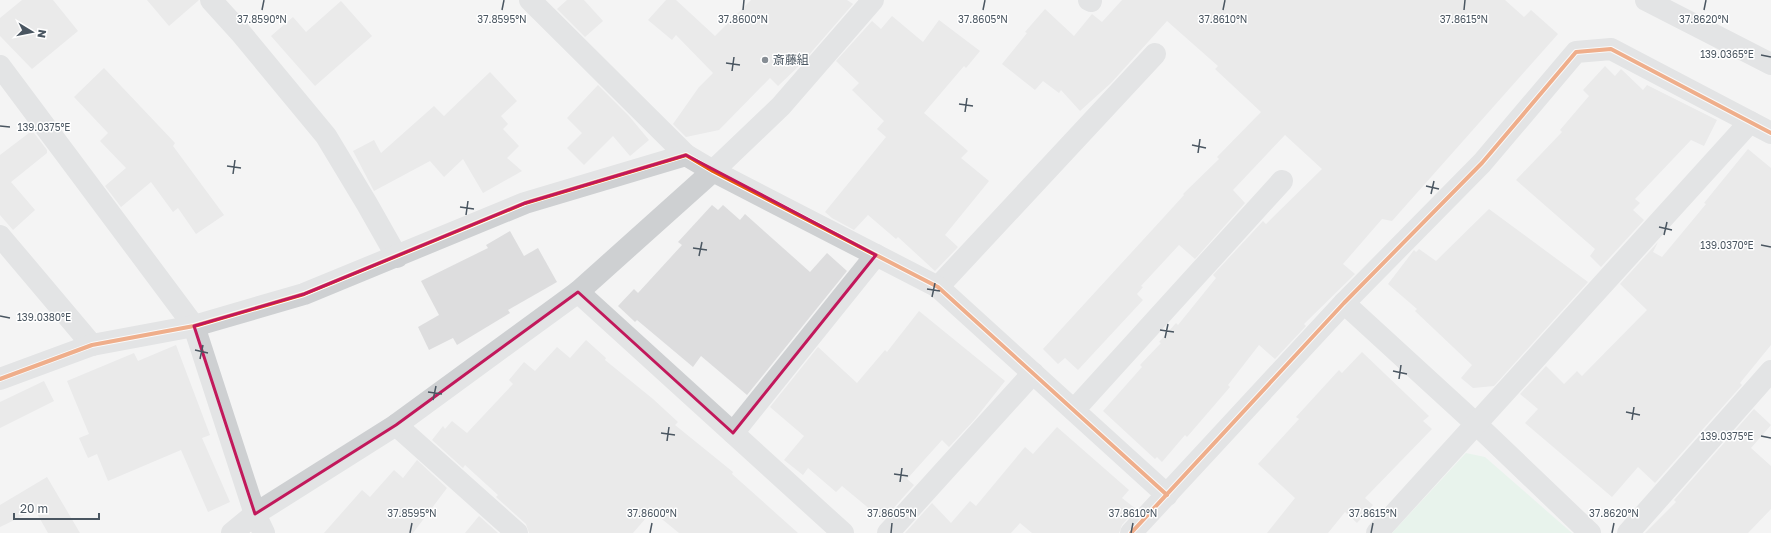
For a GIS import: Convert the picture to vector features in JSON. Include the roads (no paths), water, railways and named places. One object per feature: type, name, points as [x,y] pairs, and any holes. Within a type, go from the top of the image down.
[{"type":"street","points":[[211,0],[240,32],[326,136],[397,257]]},
{"type":"street","points":[[530,0],[686,155],[713,171],[938,287],[1167,495]]},
{"type":"street","points":[[232,533],[260,524],[578,292],[713,171],[781,106],[873,0]]},
{"type":"street","points":[[1646,0],[1771,64]]},
{"type":"street","points":[[1131,533],[1344,303],[1482,163],[1576,52],[1611,49],[1771,134]]},
{"type":"street","points":[[938,287],[1155,54]]},
{"type":"street","points":[[0,66],[194,326],[260,524]]},
{"type":"street","points":[[1377,533],[1475,423],[1750,122]]},
{"type":"street","points":[[0,379],[92,345],[194,326],[304,294],[397,257],[525,202],[686,155]]},
{"type":"street","points":[[1074,410],[1282,181]]},
{"type":"street","points":[[0,236],[92,345]]},
{"type":"street","points":[[733,433],[876,255]]},
{"type":"street","points":[[578,292],[843,533]]},
{"type":"street","points":[[1344,303],[1475,423],[1590,533]]},
{"type":"street","points":[[1628,533],[1771,371]]},
{"type":"street","points":[[888,533],[1033,373]]},
{"type":"street","points":[[396,425],[517,533]]},
{"type":"place","name":"斎藤組","points":[[765,60]]}]
